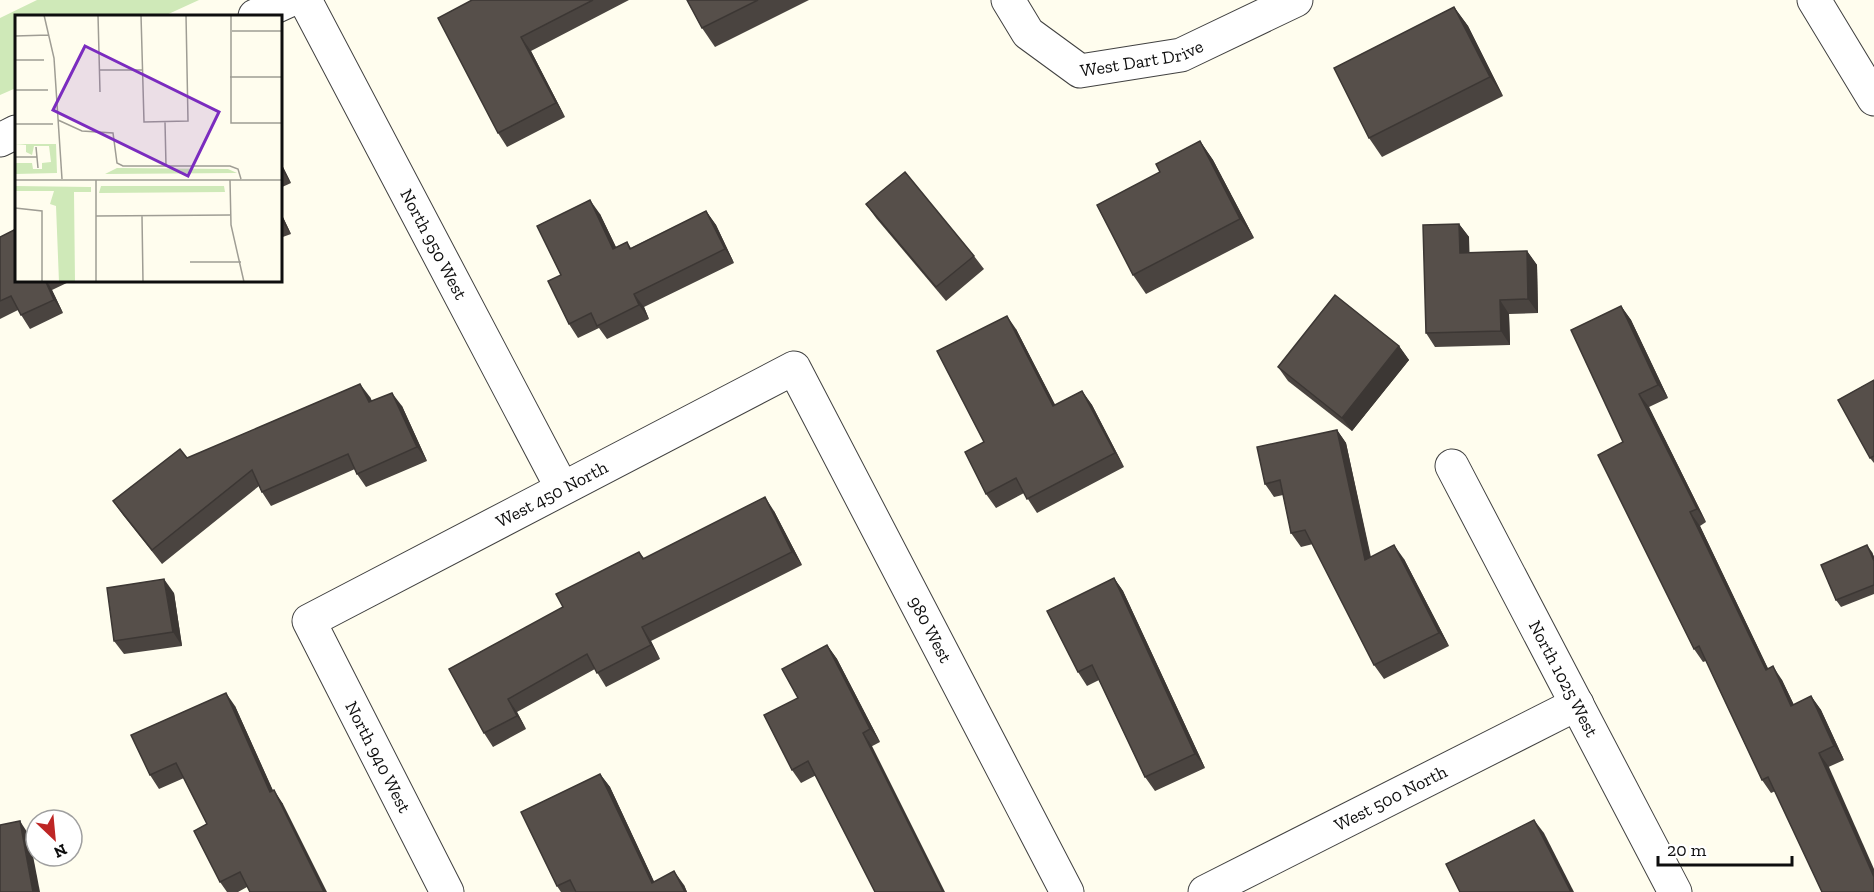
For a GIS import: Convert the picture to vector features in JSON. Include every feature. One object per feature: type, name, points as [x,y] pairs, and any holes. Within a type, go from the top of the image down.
[{"type":"street","points":[[257,15],[290,0]]},
{"type":"street","name":"North 950 West","points":[[304,0],[562,488]]},
{"type":"street","name":"West Dart Drive","points":[[1008,0],[1028,33],[1080,71],[1181,55],[1296,0]]},
{"type":"street","points":[[1814,0],[1874,99]]},
{"type":"street","points":[[0,140],[15,132]]},
{"type":"street","name":"West 450 North","points":[[309,621],[794,368]]},
{"type":"street","name":"980 West","points":[[794,368],[1067,892]]},
{"type":"street","name":"North 1025 West","points":[[1452,466],[1675,892]]},
{"type":"street","name":"North 940 West","points":[[309,621],[447,892]]},
{"type":"street","name":"West 500 North","points":[[1205,892],[1577,704]]},
{"type":"green space","points":[[37,0],[199,0],[166,15],[15,15],[15,88],[0,95],[0,18]]},
{"type":"building","points":[[472,0],[593,0],[521,37],[556,103],[498,133],[438,18]]},
{"type":"building","points":[[687,0],[758,0],[702,28]]},
{"type":"building","points":[[1454,7],[1490,77],[1369,138],[1334,68]]},
{"type":"building","points":[[1200,141],[1240,219],[1133,275],[1097,205],[1160,172],[1156,164]]},
{"type":"building","points":[[905,172],[974,256],[936,287],[866,204]]},
{"type":"building","points":[[590,200],[613,249],[627,242],[630,249],[706,211],[725,249],[634,294],[639,305],[597,326],[591,313],[569,324],[548,281],[561,275],[537,226]]},
{"type":"building","points":[[1459,224],[1460,253],[1527,251],[1528,299],[1500,300],[1501,331],[1426,333],[1423,225]]},
{"type":"building","points":[[15,230],[15,282],[46,282],[54,300],[21,315],[11,296],[0,301],[0,237]]},
{"type":"building","points":[[1335,295],[1399,346],[1342,418],[1278,367]]},
{"type":"building","points":[[1621,306],[1658,385],[1639,394],[1697,509],[1690,512],[1766,670],[1773,666],[1791,706],[1811,696],[1834,746],[1819,753],[1874,877],[1874,892],[1822,892],[1768,777],[1762,780],[1699,646],[1694,649],[1598,455],[1623,442],[1571,330]]},
{"type":"building","points":[[1007,316],[1053,406],[1082,391],[1115,453],[1027,499],[1016,478],[986,494],[965,452],[984,442],[937,351]]},
{"type":"building","points":[[1874,380],[1874,456],[1870,458],[1838,400]]},
{"type":"building","points":[[360,384],[369,402],[392,393],[417,447],[357,474],[348,454],[262,492],[252,470],[152,550],[113,501],[180,449],[187,458]]},
{"type":"building","points":[[1337,430],[1365,560],[1394,545],[1439,633],[1374,665],[1305,530],[1291,533],[1280,480],[1265,484],[1257,447]]},
{"type":"building","points":[[765,497],[792,552],[642,627],[651,645],[597,673],[587,654],[508,699],[517,716],[484,733],[449,669],[563,607],[556,594],[639,552],[643,559]]},
{"type":"building","points":[[1867,545],[1874,561],[1874,585],[1836,600],[1821,565]]},
{"type":"building","points":[[1114,578],[1195,754],[1145,777],[1092,665],[1078,672],[1047,611]]},
{"type":"building","points":[[164,579],[173,632],[114,641],[107,588]]},
{"type":"building","points":[[827,645],[870,729],[863,733],[943,892],[875,892],[808,761],[792,770],[764,715],[798,698],[782,669]]},
{"type":"building","points":[[226,693],[270,792],[274,790],[324,892],[250,892],[240,872],[220,882],[194,831],[207,824],[176,763],[150,775],[131,735]]},
{"type":"building","points":[[600,774],[652,883],[674,871],[685,892],[576,892],[570,880],[557,886],[521,812]]},
{"type":"building","points":[[1534,820],[1571,892],[1460,892],[1446,864]]},
{"type":"building","points":[[20,821],[24,843],[24,868],[29,868],[33,892],[0,892],[0,825]]}]
